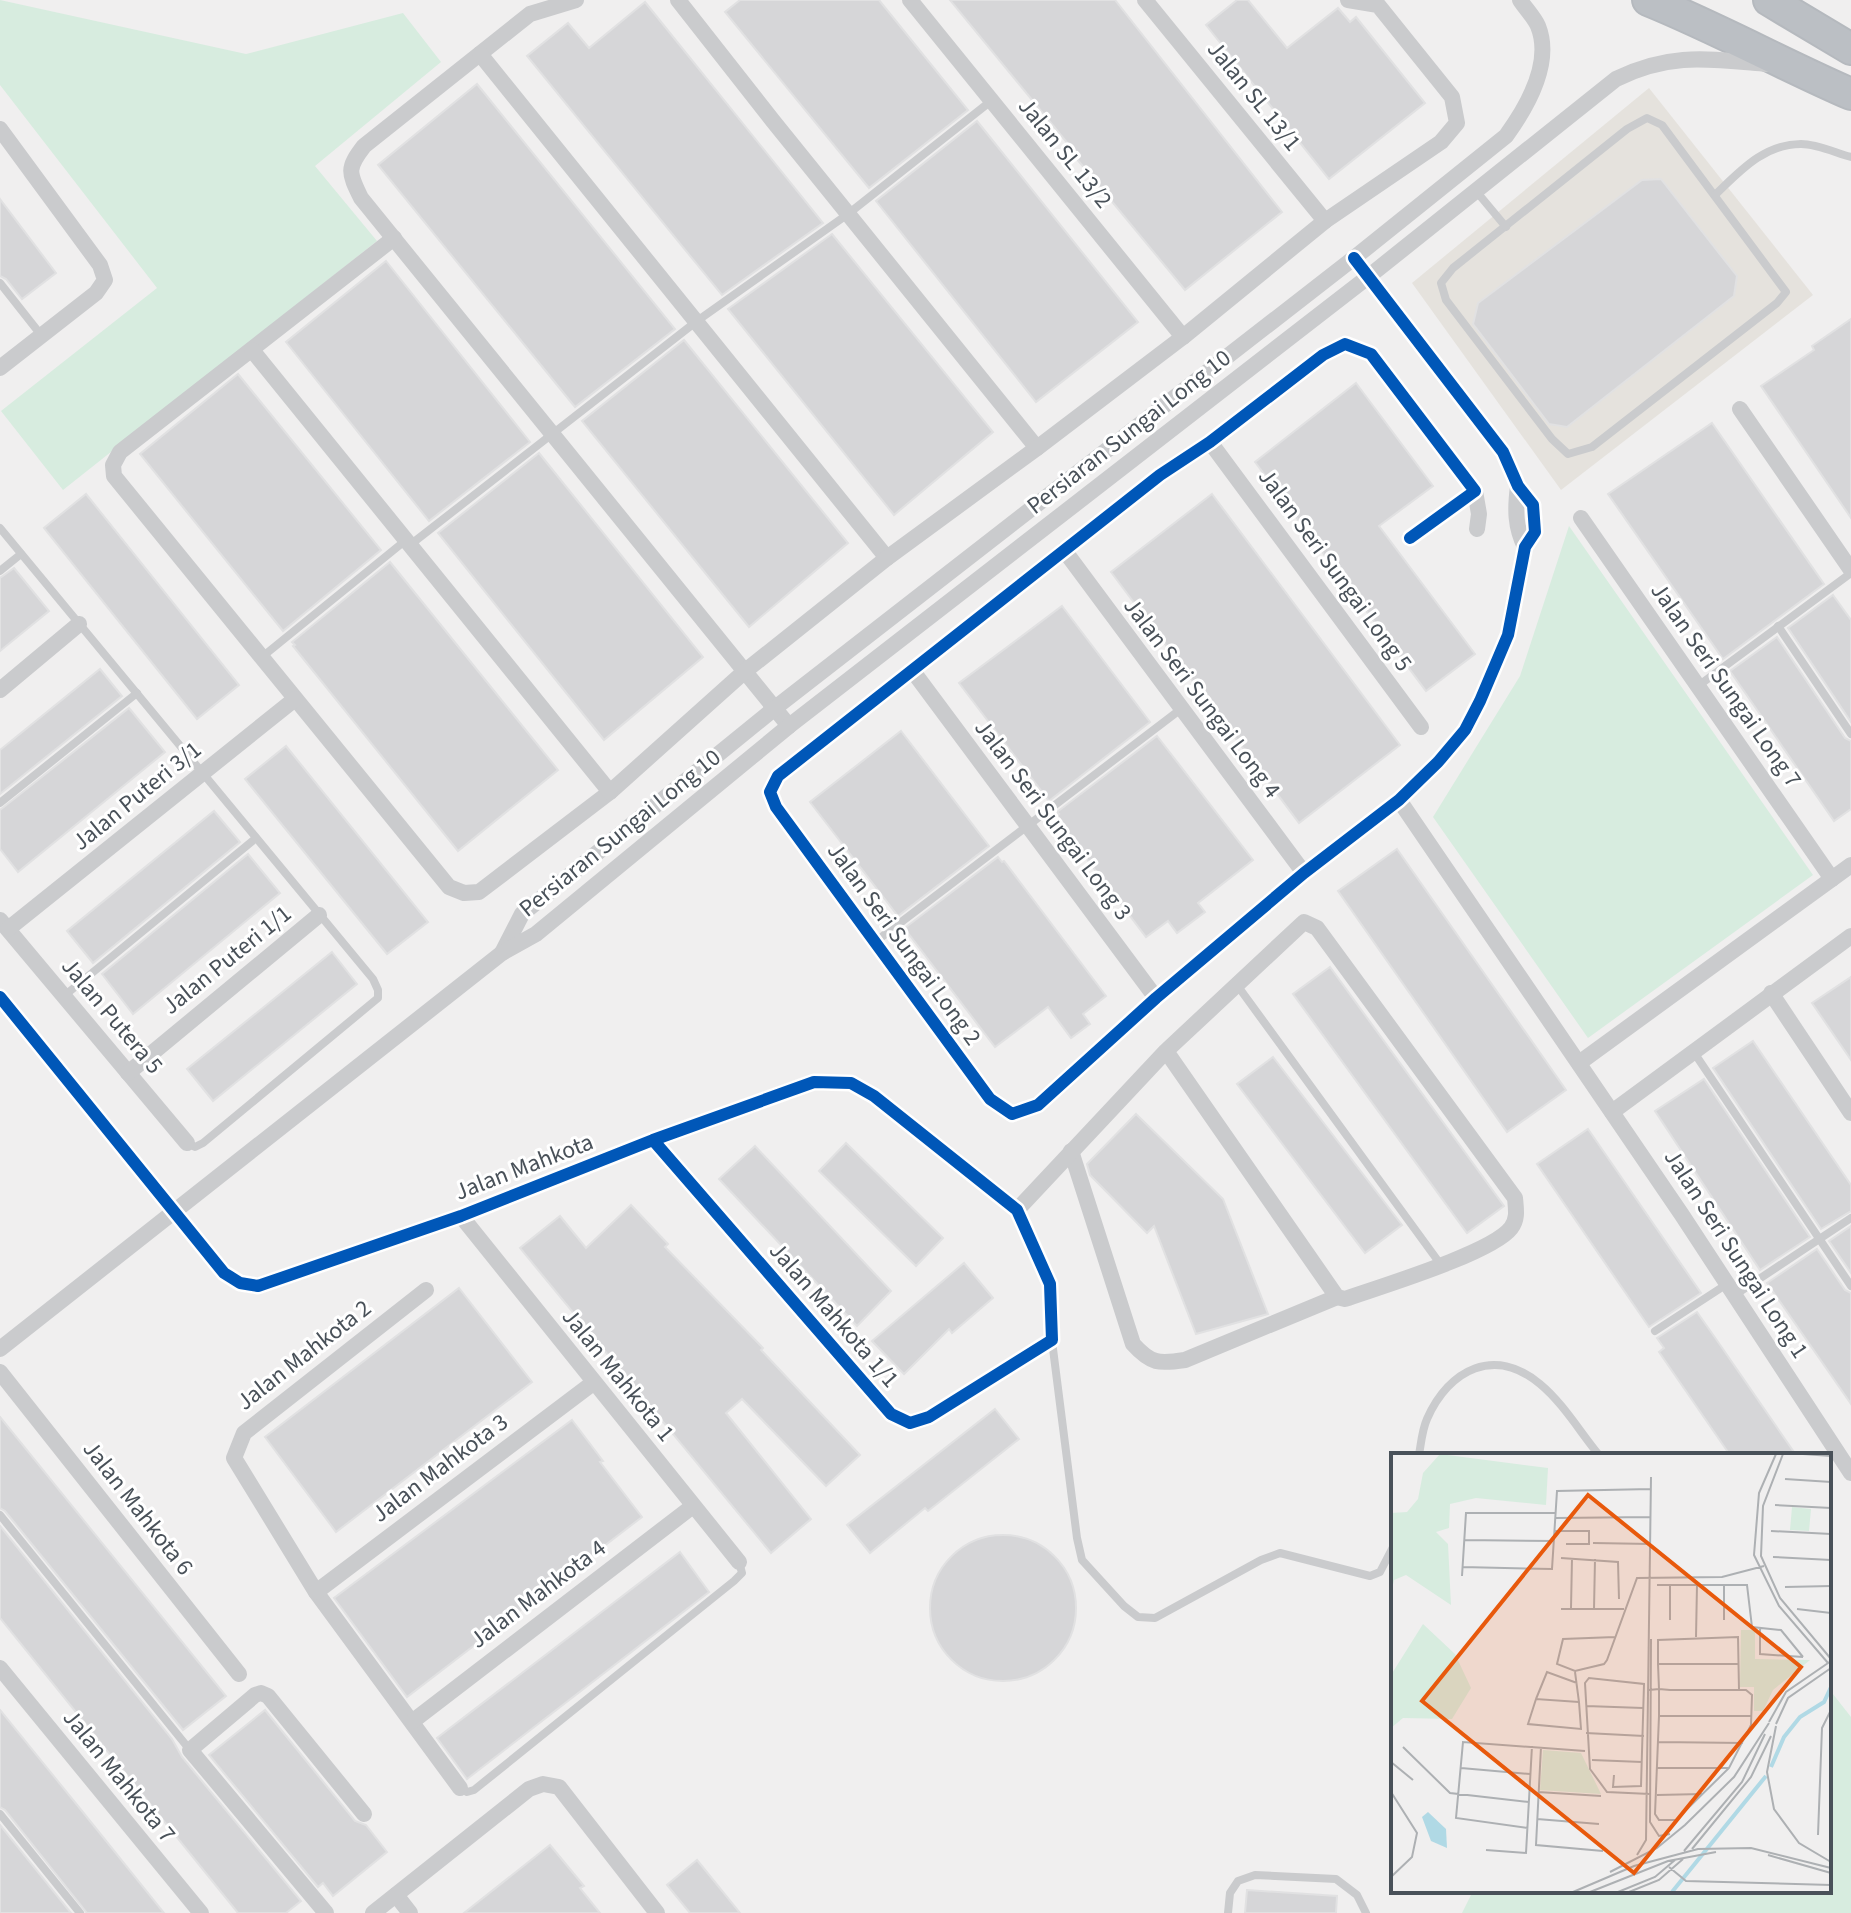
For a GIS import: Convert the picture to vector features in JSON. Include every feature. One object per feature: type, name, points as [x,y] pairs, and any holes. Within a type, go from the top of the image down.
[{"type":"highway","points":[[1648,0],[1708,24],[1851,94]]},
{"type":"highway","points":[[1769,0],[1851,49]]},
{"type":"street","points":[[576,0],[530,14],[364,146],[352,162],[350,176],[361,198],[789,726]]},
{"type":"street","points":[[678,0],[1037,448]]},
{"type":"street","name":"Jalan SL 13/2","points":[[910,0],[1183,337]]},
{"type":"street","name":"Jalan SL 13/1","points":[[1145,0],[1325,221]]},
{"type":"street","points":[[394,238],[120,452],[113,465],[114,476],[449,887],[464,893],[479,892],[610,792],[744,672],[887,558],[1183,337],[1325,221],[1441,142],[1457,123],[1452,97],[1378,5],[1348,0]]},
{"type":"street","name":"Persiaran Sungai Long 10","points":[[502,953],[522,914],[775,708],[1354,258],[1506,136],[1532,93],[1542,59],[1538,27],[1520,0]]},
{"type":"street","points":[[480,54],[887,558]]},
{"type":"street","name":"Persiaran Sungai Long 10","points":[[502,953],[536,934],[789,726],[1368,277],[1616,79],[1640,67],[1667,59],[1789,66]]},
{"type":"street","points":[[0,129],[100,265],[105,280],[96,293],[0,368]]},
{"type":"street","points":[[1156,998],[1304,873],[1399,800],[1438,762],[1465,730],[1508,635],[1525,547],[1518,533],[1516,517],[1518,486],[1503,452],[1354,258]]},
{"type":"street","points":[[912,670],[1160,475],[1210,442],[1323,355],[1345,344],[1371,354],[1475,491],[1479,514],[1477,529]]},
{"type":"street","points":[[252,350],[610,792]]},
{"type":"street","points":[[1740,409],[1851,571]]},
{"type":"street","name":"Jalan Seri Sungai Long 5","points":[[1210,442],[1421,727]]},
{"type":"street","points":[[1410,538],[1475,491]]},
{"type":"street","name":"Jalan Seri Sungai Long 7","points":[[1581,518],[1832,879]]},
{"type":"street","name":"Jalan Seri Sungai Long 4","points":[[1064,550],[1304,873]]},
{"type":"street","points":[[0,690],[79,624]]},
{"type":"street","name":"Jalan Seri Sungai Long 2","points":[[912,670],[778,776],[770,792],[776,807],[990,1099],[1012,1114],[1038,1105],[1156,998]]},
{"type":"street","name":"Jalan Seri Sungai Long 3","points":[[912,670],[1156,998]]},
{"type":"street","name":"Jalan Puteri 3/1","points":[[4,930],[295,699]]},
{"type":"street","name":"Jalan Seri Sungai Long 1","points":[[1399,800],[1612,1112],[1851,1473]]},
{"type":"street","points":[[1579,1063],[1851,865]]},
{"type":"street","name":"Jalan Puteri 1/1","points":[[128,1073],[319,915]]},
{"type":"street","points":[[1017,1210],[1071,1151],[1166,1051],[1304,922],[1317,928],[1515,1198],[1517,1216],[1511,1229],[1484,1248],[1345,1299],[1337,1297],[1185,1360],[1163,1364],[1146,1359],[1133,1344],[1071,1151]]},
{"type":"street","name":"Jalan Putera 5","points":[[4,930],[64,996],[187,1143]]},
{"type":"street","points":[[1612,1112],[1851,936]]},
{"type":"street","points":[[0,1349],[502,953]]},
{"type":"street","points":[[1771,993],[1851,1113]]},
{"type":"street","name":"Jalan Mahkota","points":[[0,997],[224,1273],[240,1283],[258,1286],[461,1216],[653,1140],[814,1082],[851,1083],[874,1096],[1017,1210],[1050,1284],[1052,1340]]},
{"type":"street","points":[[1166,1051],[1337,1297]]},
{"type":"street","name":"Jalan Mahkota 1/1","points":[[653,1140],[891,1414],[910,1423],[929,1417],[1052,1340]]},
{"type":"street","name":"Jalan Mahkota 1","points":[[461,1216],[739,1562]]},
{"type":"street","name":"Jalan Mahkota 2","points":[[316,1592],[234,1458],[244,1433],[426,1290]]},
{"type":"street","name":"Jalan Mahkota 6","points":[[0,1372],[239,1674]]},
{"type":"street","name":"Jalan Mahkota 3","points":[[316,1592],[593,1383]]},
{"type":"street","name":"Jalan Mahkota 4","points":[[413,1721],[693,1506]]},
{"type":"street","points":[[316,1592],[460,1788]]},
{"type":"street","name":"Jalan Mahkota 7","points":[[0,1668],[201,1913]]},
{"type":"street","points":[[326,1913],[190,1750],[261,1693],[268,1696],[364,1814]]},
{"type":"street","points":[[373,1913],[529,1789],[543,1784],[559,1787],[657,1913]]},
{"type":"street","points":[[396,1895],[410,1913]]},
{"type":"lane","points":[[261,657],[697,321],[848,214],[991,100]]},
{"type":"lane","points":[[1647,118],[1662,125],[1715,195],[1786,292],[1777,303],[1592,447],[1568,454],[1552,439],[1446,300],[1441,283],[1453,268],[1627,129],[1647,118]]},
{"type":"lane","points":[[1715,195],[1757,156],[1772,151],[1801,144],[1851,157]]},
{"type":"lane","points":[[1476,191],[1506,227]]},
{"type":"lane","points":[[0,283],[41,336]]},
{"type":"lane","points":[[0,528],[373,979],[378,990],[378,998],[203,1143],[195,1147],[187,1143]]},
{"type":"lane","points":[[0,571],[21,554]]},
{"type":"lane","points":[[1698,686],[1851,571]]},
{"type":"lane","points":[[1778,626],[1851,734]]},
{"type":"lane","points":[[0,803],[137,693]]},
{"type":"lane","points":[[875,942],[1181,709]]},
{"type":"lane","points":[[64,996],[256,838]]},
{"type":"lane","points":[[1237,985],[1441,1265]]},
{"type":"lane","points":[[1693,1051],[1851,1286]]},
{"type":"lane","points":[[1655,1331],[1818,1240],[1851,1218]]},
{"type":"lane","points":[[1052,1340],[1082,1560],[1138,1617],[1155,1618],[1261,1560],[1280,1553],[1370,1576],[1380,1572],[1391,1551]]},
{"type":"lane","points":[[1419,1453],[1427,1420],[1446,1389],[1468,1370],[1498,1363],[1521,1371],[1541,1384],[1597,1453]]},
{"type":"lane","points":[[0,1515],[190,1750]]},
{"type":"lane","points":[[460,1788],[467,1792],[474,1790],[734,1581],[742,1573],[739,1562]]},
{"type":"lane","points":[[0,1814],[80,1913]]},
{"type":"lane","points":[[1228,1913],[1230,1893],[1238,1881],[1255,1875],[1336,1879],[1357,1895],[1366,1913]]},
{"type":"shaded area","points":[[1649,88],[1813,295],[1561,490],[1412,283]]},
{"type":"green space","points":[[0,0],[246,54],[403,13],[441,62],[315,166],[377,241],[63,490],[1,411],[157,288],[0,85]]},
{"type":"green space","points":[[1569,526],[1813,875],[1588,1038],[1433,817],[1520,676]]},
{"type":"green space","points":[[1831,1692],[1851,1717],[1851,1913],[1462,1913],[1472,1893],[1831,1893]]},
{"type":"building","points":[[740,0],[879,0],[968,110],[869,188],[725,12]]},
{"type":"building","points":[[950,0],[1115,0],[1282,212],[1185,290]]},
{"type":"building","points":[[1237,0],[1248,0],[1287,48],[1338,8],[1350,22],[1356,17],[1425,103],[1329,179],[1206,25]]},
{"type":"building","points":[[645,2],[823,223],[722,295],[527,56],[568,23],[589,48]]},
{"type":"building","points":[[477,84],[675,329],[575,407],[378,165]]},
{"type":"building","points":[[977,121],[1138,322],[1036,402],[876,201]]},
{"type":"building","points":[[1661,179],[1737,276],[1734,296],[1567,427],[1549,424],[1473,324],[1478,303],[1642,180]]},
{"type":"building","points":[[0,199],[56,273],[22,299],[0,276]]},
{"type":"building","points":[[832,234],[993,432],[894,515],[728,309]]},
{"type":"building","points":[[386,261],[530,442],[429,521],[286,342]]},
{"type":"building","points":[[1851,319],[1851,518],[1761,386],[1814,350],[1812,346]]},
{"type":"building","points":[[684,340],[848,543],[749,627],[582,421]]},
{"type":"building","points":[[238,374],[381,550],[283,631],[140,454]]},
{"type":"building","points":[[1356,383],[1433,486],[1379,526],[1475,654],[1426,691],[1255,462]]},
{"type":"building","points":[[1712,423],[1824,584],[1723,659],[1608,494]]},
{"type":"building","points":[[539,453],[703,657],[604,740],[438,533]]},
{"type":"building","points":[[86,494],[239,685],[197,719],[44,528]]},
{"type":"building","points":[[1212,494],[1400,745],[1299,823],[1111,572]]},
{"type":"building","points":[[390,562],[558,770],[458,851],[292,642]]},
{"type":"building","points":[[14,568],[49,611],[0,651],[0,578]]},
{"type":"building","points":[[1833,595],[1851,620],[1851,722],[1788,628]]},
{"type":"building","points":[[1062,606],[1150,722],[1049,801],[959,683]]},
{"type":"building","points":[[1777,637],[1845,738],[1851,741],[1851,809],[1834,821],[1730,671]]},
{"type":"building","points":[[100,669],[122,696],[0,794],[0,750]]},
{"type":"building","points":[[129,708],[165,752],[18,872],[0,849],[0,810]]},
{"type":"building","points":[[901,731],[989,846],[898,916],[810,802]]},
{"type":"building","points":[[1157,736],[1253,860],[1198,903],[1205,912],[1177,933],[1168,921],[1146,937],[1055,817],[1059,814],[1057,812]]},
{"type":"building","points":[[286,746],[428,922],[387,954],[245,779]]},
{"type":"building","points":[[214,811],[240,842],[93,963],[67,931]]},
{"type":"building","points":[[1397,849],[1566,1090],[1507,1132],[1338,891]]},
{"type":"building","points":[[248,854],[280,893],[133,1014],[102,974]]},
{"type":"building","points":[[998,857],[1106,996],[1083,1014],[1090,1024],[1071,1038],[1048,1007],[995,1047],[908,933],[906,927]]},
{"type":"building","points":[[332,952],[357,984],[213,1101],[187,1069]]},
{"type":"building","points":[[1330,967],[1504,1206],[1467,1233],[1293,994]]},
{"type":"building","points":[[1851,977],[1851,1060],[1812,1003]]},
{"type":"building","points":[[1753,1041],[1851,1185],[1851,1211],[1821,1229],[1713,1068]]},
{"type":"building","points":[[1273,1057],[1402,1225],[1365,1253],[1237,1084]]},
{"type":"building","points":[[1704,1079],[1810,1237],[1760,1270],[1655,1111]]},
{"type":"building","points":[[1136,1114],[1223,1199],[1268,1314],[1196,1334],[1154,1226],[1147,1233],[1090,1175],[1087,1164]]},
{"type":"building","points":[[1588,1129],[1701,1293],[1649,1327],[1537,1164]]},
{"type":"building","points":[[846,1143],[943,1238],[916,1266],[819,1171]]},
{"type":"building","points":[[755,1146],[891,1291],[857,1326],[719,1179]]},
{"type":"building","points":[[631,1205],[668,1244],[665,1247],[763,1348],[761,1350],[860,1455],[826,1486],[742,1399],[726,1413],[811,1519],[771,1553],[520,1248],[560,1216],[586,1248]]},
{"type":"building","points":[[1851,1226],[1851,1273],[1829,1241]]},
{"type":"building","points":[[1817,1249],[1845,1290],[1851,1293],[1851,1404],[1767,1283]]},
{"type":"building","points":[[964,1263],[993,1298],[952,1333],[949,1329],[904,1374],[872,1341]]},
{"type":"building","points":[[459,1288],[532,1382],[336,1532],[265,1437]]},
{"type":"building","points":[[1697,1312],[1795,1453],[1729,1453],[1659,1352],[1664,1348],[1657,1338]]},
{"type":"building","points":[[995,1409],[1019,1439],[870,1553],[847,1525]]},
{"type":"building","points":[[0,1417],[226,1696],[183,1730],[0,1508]]},
{"type":"building","points":[[572,1420],[642,1517],[407,1697],[334,1598]]},
{"type":"building","points":[[0,1526],[172,1739],[182,1757],[301,1901],[286,1913],[238,1913],[0,1618]]},
{"type":"building","points":[[1003,1535],[1031,1541],[1055,1556],[1070,1580],[1076,1608],[1070,1636],[1055,1660],[1031,1675],[1003,1681],[975,1675],[951,1660],[936,1636],[930,1608],[936,1580],[951,1556],[975,1541]]},
{"type":"building","points":[[680,1552],[709,1592],[467,1779],[437,1738]]},
{"type":"building","points":[[0,1710],[164,1913],[87,1913],[0,1807]]},
{"type":"building","points":[[265,1710],[355,1821],[366,1825],[387,1852],[333,1896],[323,1883],[318,1887],[209,1755]]},
{"type":"building","points":[[0,1825],[71,1913],[0,1913]]},
{"type":"building","points":[[550,1845],[584,1886],[580,1888],[600,1913],[464,1913]]},
{"type":"building","points":[[697,1860],[740,1913],[690,1913],[667,1885]]},
{"type":"building","points":[[1247,1890],[1337,1896],[1336,1913],[1245,1913]]},
{"type":"cycle path","points":[[1354,258],[1503,452],[1518,486],[1533,505],[1535,532],[1525,547],[1508,635],[1480,701],[1465,730],[1399,800],[1304,873],[1156,998],[1038,1105],[1012,1114],[990,1099],[776,807],[770,792],[778,776],[1160,475],[1210,442],[1323,355],[1345,344],[1371,354],[1475,491],[1410,538]]},
{"type":"cycle path","points":[[0,997],[224,1273],[240,1283],[258,1286],[461,1216],[653,1140],[814,1082],[851,1083],[874,1096],[1017,1210],[1050,1284],[1052,1340],[929,1417],[910,1423],[891,1414],[653,1140]]}]
